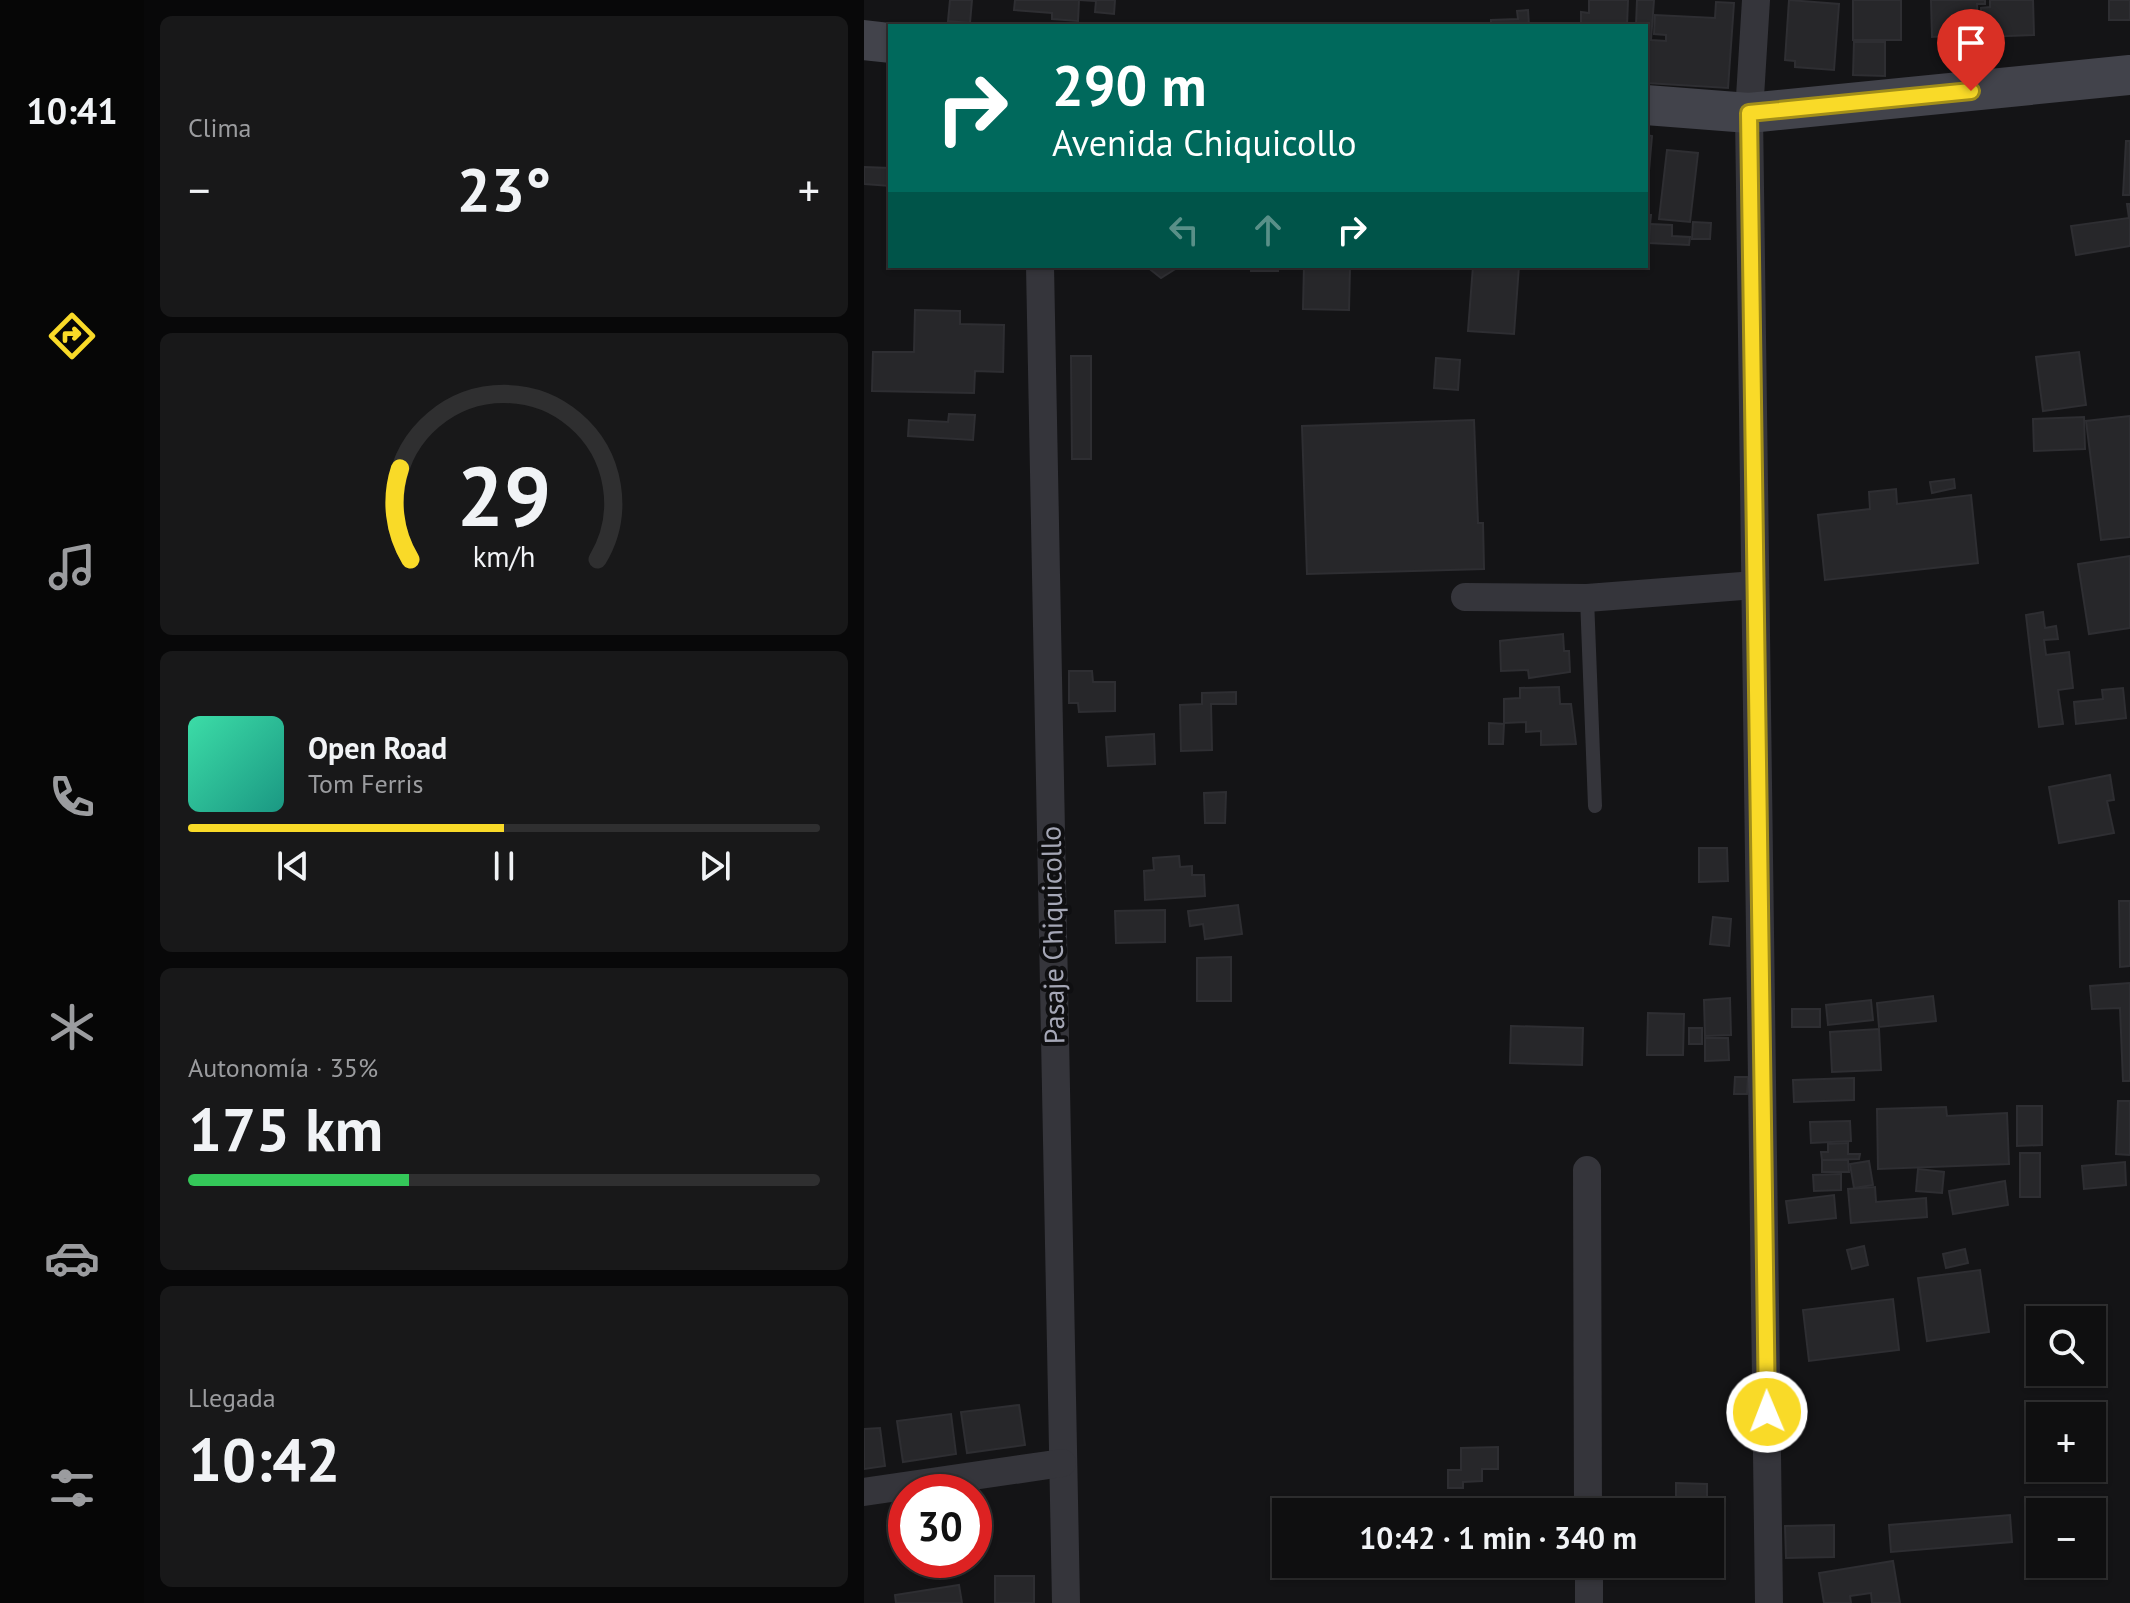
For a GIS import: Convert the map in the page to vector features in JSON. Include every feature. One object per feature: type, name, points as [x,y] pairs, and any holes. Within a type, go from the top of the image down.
[{"type":"main road","points":[[864,40],[888,43]]},
{"type":"main road","points":[[1648,105],[1749,113],[2130,75]]},
{"type":"street","points":[[1756,0],[1749,113],[1769,1603]]},
{"type":"street","name":"Pasaje Chiquicollo","points":[[1040,268],[1066,1603]]},
{"type":"street","points":[[1465,597],[1587,598],[1755,585]]},
{"type":"street","points":[[1587,1170],[1588,1498]]},
{"type":"street","points":[[864,1492],[1062,1463]]},
{"type":"street","points":[[1589,1578],[1589,1603]]},
{"type":"lane","points":[[1587,598],[1595,806]]},
{"type":"building","points":[[950,0],[972,0],[970,23],[948,21]]},
{"type":"building","points":[[1015,0],[1079,0],[1078,21],[1052,19],[1052,13],[1014,10]]},
{"type":"building","points":[[1079,0],[1115,0],[1114,14],[1095,12],[1096,1]]},
{"type":"building","points":[[1589,0],[1628,0],[1627,24],[1581,24],[1581,12],[1589,13]]},
{"type":"building","points":[[1637,0],[1654,0],[1651,40],[1666,41],[1666,35],[1654,34],[1655,15],[1715,18],[1716,2],[1734,3],[1728,88],[1648,83],[1648,24],[1636,24]]},
{"type":"building","points":[[1789,0],[1839,4],[1834,70],[1795,67],[1795,61],[1785,60]]},
{"type":"building","points":[[1853,0],[1901,0],[1901,40],[1853,40]]},
{"type":"building","points":[[1931,0],[1985,0],[1985,4],[1977,4],[1979,43],[1950,44],[1949,36],[1932,37]]},
{"type":"building","points":[[1990,0],[2033,0],[2034,35],[1982,37],[1981,8],[1990,7]]},
{"type":"building","points":[[2109,0],[2130,0],[2130,20],[2109,20]]},
{"type":"building","points":[[1528,10],[1529,24],[1491,24],[1491,20],[1518,19],[1517,11]]},
{"type":"building","points":[[1854,42],[1885,42],[1885,76],[1853,75]]},
{"type":"building","points":[[1648,135],[1652,136],[1648,182]]},
{"type":"building","points":[[2126,141],[2130,141],[2130,195],[2123,195]]},
{"type":"building","points":[[1667,150],[1698,153],[1690,222],[1659,219]]},
{"type":"building","points":[[864,167],[888,168],[888,186],[864,184]]},
{"type":"building","points":[[2127,204],[2130,204],[2130,246],[2076,255],[2071,226],[2129,218]]},
{"type":"building","points":[[1648,215],[1651,215],[1648,244]]},
{"type":"building","points":[[1693,222],[1711,223],[1710,239],[1692,239]]},
{"type":"building","points":[[1650,224],[1672,225],[1672,236],[1690,237],[1689,245],[1649,243]]},
{"type":"building","points":[[1148,268],[1177,268],[1161,278]]},
{"type":"building","points":[[1251,268],[1278,268],[1278,271],[1251,271]]},
{"type":"building","points":[[1304,268],[1350,268],[1349,310],[1303,309]]},
{"type":"building","points":[[1473,268],[1519,268],[1514,334],[1468,331]]},
{"type":"building","points":[[915,310],[960,311],[960,324],[1004,325],[1003,372],[975,371],[974,393],[872,391],[873,352],[914,352]]},
{"type":"building","points":[[2079,352],[2086,405],[2043,411],[2036,357]]},
{"type":"building","points":[[1071,356],[1091,356],[1091,459],[1072,459]]},
{"type":"building","points":[[1436,358],[1460,360],[1458,390],[1434,388]]},
{"type":"building","points":[[949,414],[975,415],[973,440],[908,436],[909,420],[948,422]]},
{"type":"building","points":[[2130,416],[2130,537],[2101,540],[2086,421]]},
{"type":"building","points":[[2084,417],[2085,449],[2034,451],[2033,419]]},
{"type":"building","points":[[1474,420],[1478,523],[1483,523],[1484,569],[1307,574],[1302,426]]},
{"type":"building","points":[[1954,479],[1955,488],[1932,493],[1930,482]]},
{"type":"building","points":[[1896,489],[1897,504],[1971,495],[1978,563],[1825,580],[1818,515],[1870,509],[1869,492]]},
{"type":"building","points":[[2130,556],[2130,628],[2089,634],[2078,564]]},
{"type":"building","points":[[2043,612],[2045,628],[2056,626],[2058,639],[2044,640],[2046,655],[2069,652],[2073,688],[2058,690],[2063,724],[2039,727],[2026,615]]},
{"type":"building","points":[[1563,634],[1564,651],[1569,651],[1570,672],[1529,678],[1528,670],[1501,671],[1500,641]]},
{"type":"building","points":[[1069,671],[1092,671],[1093,682],[1115,682],[1115,711],[1079,712],[1078,703],[1069,703]]},
{"type":"building","points":[[1559,687],[1560,704],[1571,704],[1576,744],[1541,745],[1541,731],[1526,732],[1526,722],[1504,723],[1504,699],[1520,698],[1520,688]]},
{"type":"building","points":[[2123,688],[2126,718],[2076,724],[2074,702],[2103,699],[2102,690]]},
{"type":"building","points":[[1236,692],[1236,704],[1211,704],[1212,750],[1181,751],[1180,705],[1202,704],[1202,693]]},
{"type":"building","points":[[1489,723],[1504,724],[1503,744],[1489,744]]},
{"type":"building","points":[[1154,734],[1155,764],[1108,766],[1106,737]]},
{"type":"building","points":[[2110,775],[2114,800],[2107,801],[2114,833],[2059,843],[2049,787]]},
{"type":"building","points":[[1226,792],[1225,823],[1205,823],[1204,793]]},
{"type":"building","points":[[1699,848],[1727,848],[1728,881],[1699,882]]},
{"type":"building","points":[[1179,856],[1180,867],[1192,866],[1192,875],[1204,875],[1205,896],[1145,900],[1144,871],[1154,870],[1153,858]]},
{"type":"building","points":[[2119,901],[2130,901],[2130,966],[2120,967]]},
{"type":"building","points":[[1238,905],[1242,934],[1205,939],[1203,924],[1190,926],[1188,911]]},
{"type":"building","points":[[1165,910],[1165,942],[1116,943],[1115,911]]},
{"type":"building","points":[[1713,917],[1731,919],[1729,946],[1710,944]]},
{"type":"building","points":[[1231,957],[1231,1001],[1197,1001],[1197,958]]},
{"type":"building","points":[[2130,983],[2130,1081],[2123,1081],[2120,1008],[2092,1009],[2090,986]]},
{"type":"building","points":[[1933,996],[1936,1021],[1879,1027],[1877,1003]]},
{"type":"building","points":[[1730,998],[1731,1035],[1705,1036],[1704,1000]]},
{"type":"building","points":[[1871,1000],[1873,1020],[1828,1025],[1826,1005]]},
{"type":"building","points":[[1792,1009],[1820,1009],[1820,1027],[1792,1027]]},
{"type":"building","points":[[1648,1013],[1684,1014],[1683,1055],[1647,1055]]},
{"type":"building","points":[[1511,1026],[1583,1028],[1582,1065],[1510,1063]]},
{"type":"building","points":[[1689,1028],[1702,1028],[1702,1044],[1689,1044]]},
{"type":"building","points":[[1879,1029],[1881,1070],[1832,1072],[1830,1032]]},
{"type":"building","points":[[1705,1038],[1728,1038],[1729,1060],[1705,1061]]},
{"type":"building","points":[[1735,1077],[1748,1077],[1747,1094],[1734,1094]]},
{"type":"building","points":[[1854,1078],[1854,1100],[1794,1102],[1793,1080]]},
{"type":"building","points":[[2118,1101],[2130,1101],[2130,1155],[2116,1154]]},
{"type":"building","points":[[2017,1106],[2042,1106],[2042,1145],[2017,1146]]},
{"type":"building","points":[[1946,1107],[1947,1116],[2007,1113],[2009,1164],[1878,1169],[1877,1109]]},
{"type":"building","points":[[1850,1121],[1851,1141],[1811,1143],[1810,1122]]},
{"type":"building","points":[[1848,1143],[1848,1154],[1860,1154],[1859,1159],[1822,1160],[1821,1152],[1828,1152],[1828,1144]]},
{"type":"building","points":[[2020,1153],[2040,1153],[2040,1197],[2020,1197]]},
{"type":"building","points":[[1822,1160],[1848,1160],[1849,1172],[1822,1172]]},
{"type":"building","points":[[1869,1161],[1873,1185],[1854,1188],[1850,1164]]},
{"type":"building","points":[[2125,1162],[2126,1185],[2084,1189],[2082,1166]]},
{"type":"building","points":[[1918,1169],[1944,1172],[1942,1193],[1916,1191]]},
{"type":"building","points":[[1841,1174],[1841,1190],[1814,1191],[1813,1175]]},
{"type":"building","points":[[2005,1181],[2008,1205],[1953,1214],[1949,1191]]},
{"type":"building","points":[[1875,1187],[1876,1202],[1926,1198],[1927,1217],[1851,1223],[1848,1189]]},
{"type":"building","points":[[1834,1195],[1836,1218],[1789,1223],[1786,1201]]},
{"type":"building","points":[[1864,1246],[1868,1265],[1852,1269],[1847,1250]]},
{"type":"building","points":[[1965,1249],[1968,1263],[1946,1268],[1943,1254]]},
{"type":"building","points":[[1980,1270],[1989,1332],[1927,1341],[1918,1278]]},
{"type":"building","points":[[1893,1299],[1899,1350],[1809,1361],[1803,1310]]},
{"type":"building","points":[[1019,1405],[1025,1445],[967,1453],[961,1412]]},
{"type":"building","points":[[951,1414],[956,1454],[903,1462],[897,1421]]},
{"type":"building","points":[[880,1428],[885,1466],[864,1469],[864,1429]]},
{"type":"building","points":[[1498,1447],[1498,1469],[1482,1469],[1482,1481],[1463,1482],[1463,1488],[1448,1488],[1448,1470],[1461,1470],[1461,1448]]},
{"type":"building","points":[[1676,1483],[1707,1484],[1707,1498],[1676,1498]]},
{"type":"building","points":[[2010,1515],[2012,1542],[1891,1552],[1889,1525]]},
{"type":"building","points":[[1834,1525],[1834,1557],[1786,1558],[1785,1526]]},
{"type":"building","points":[[1893,1561],[1900,1603],[1872,1603],[1871,1593],[1850,1596],[1851,1603],[1824,1603],[1819,1573]]},
{"type":"building","points":[[995,1576],[1034,1576],[1034,1603],[995,1603]]},
{"type":"building","points":[[959,1585],[962,1603],[896,1603],[895,1595]]},
{"type":"route","points":[[1767,1412],[1749,113],[1971,91]]}]
